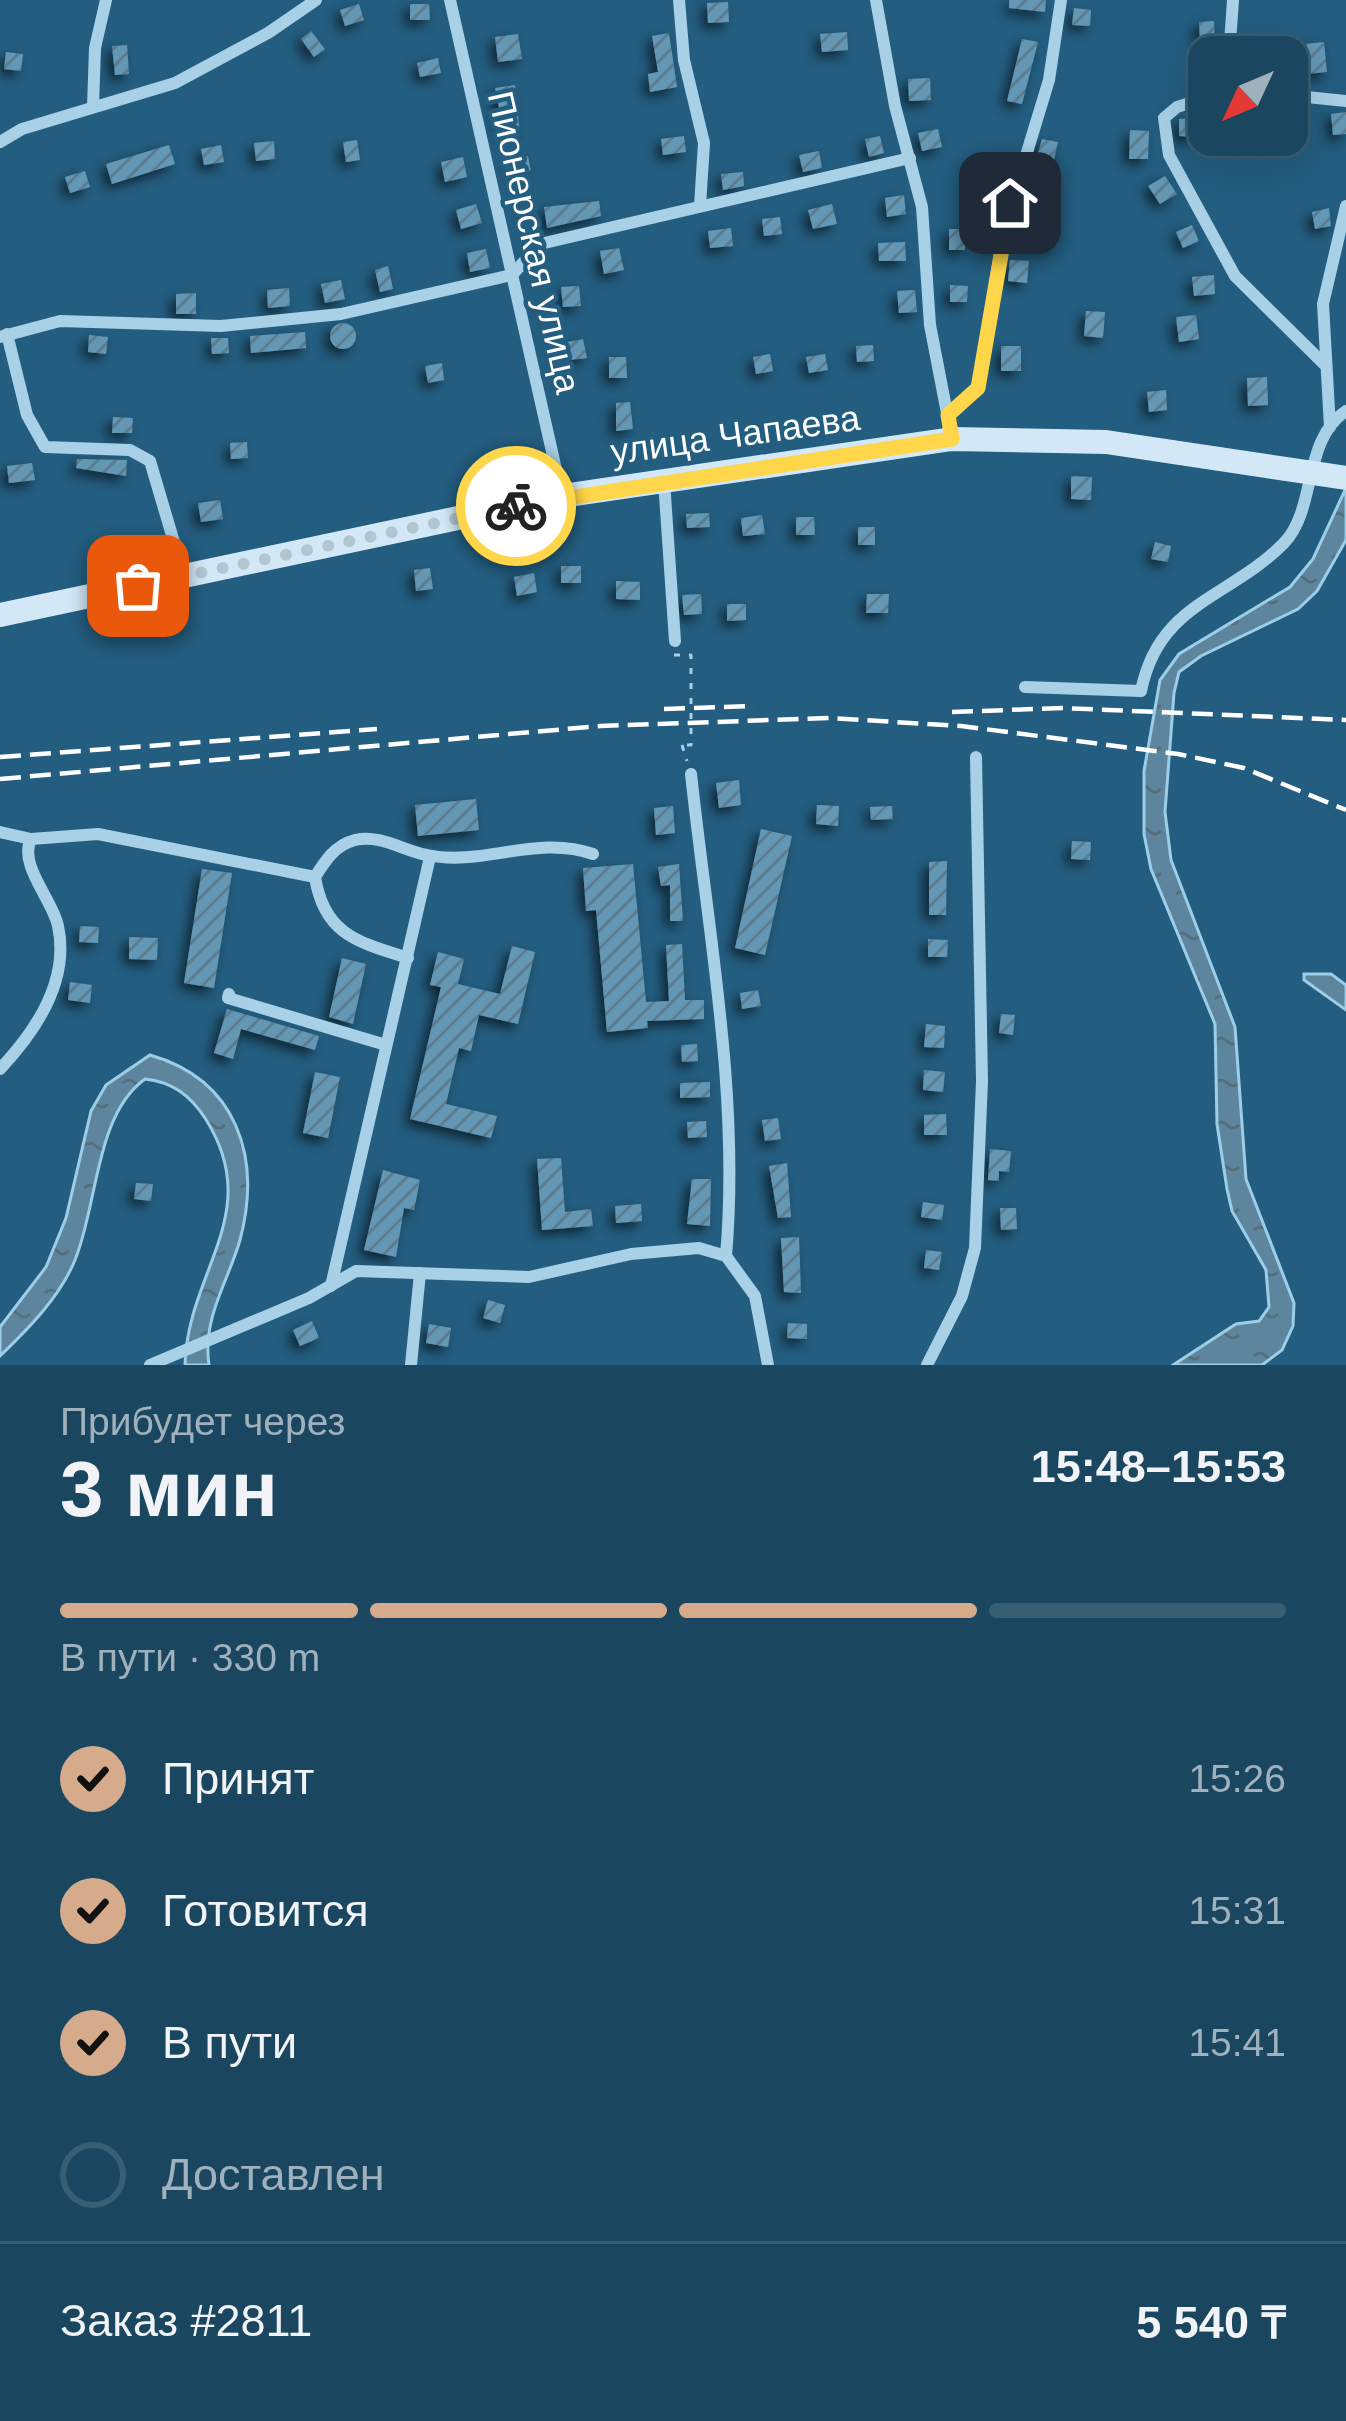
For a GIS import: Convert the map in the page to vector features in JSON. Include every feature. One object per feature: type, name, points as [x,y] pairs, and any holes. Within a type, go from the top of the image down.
[{"type":"street","points":[[93,107],[95,48],[106,0]]},
{"type":"street","points":[[0,142],[22,128],[175,82],[268,33],[316,0]]},
{"type":"street","name":"Пионерская улица","points":[[450,0],[562,496]]},
{"type":"street","points":[[679,0],[684,60],[704,142],[700,206]]},
{"type":"street","points":[[876,0],[922,207],[930,325],[950,427]]},
{"type":"street","points":[[950,427],[978,388],[1004,227],[1049,80],[1061,0]]},
{"type":"street","points":[[1230,36],[1233,0]]},
{"type":"street","points":[[1308,97],[1346,101]]},
{"type":"street","points":[[1188,103],[1165,118],[1169,155],[1234,276],[1324,364]]},
{"type":"street","points":[[184,577],[150,461],[130,450],[45,447],[27,415],[3,335],[60,321],[155,327],[290,323],[512,275],[540,244],[910,158]]},
{"type":"street","points":[[1025,687],[1141,691],[1156,645],[1179,616],[1288,540],[1330,476],[1324,364],[1328,265],[1346,206]]},
{"type":"street","points":[[1330,427],[1346,412]]},
{"type":"street","name":"улица Чапаева","points":[[0,615],[562,496],[950,427],[1106,442],[1330,476]]},
{"type":"street","points":[[664,479],[674,648]]},
{"type":"street","points":[[927,1365],[962,1296],[975,1248],[980,1190],[976,757]]},
{"type":"street","points":[[691,774],[725,1092],[732,1193],[726,1256]]},
{"type":"street","points":[[0,832],[31,839],[98,834],[315,877]]},
{"type":"street","points":[[0,1069],[55,992],[59,929],[29,861],[31,839]]},
{"type":"street","points":[[408,958],[366,945],[334,926],[320,906],[315,877],[331,852],[356,839],[392,843],[430,856],[563,844],[593,854]]},
{"type":"street","points":[[331,1286],[430,856]]},
{"type":"street","points":[[229,994],[228,998],[386,1045]]},
{"type":"street","points":[[153,1364],[236,1331],[356,1271],[530,1277],[631,1254],[699,1248],[726,1256],[755,1296],[768,1365]]},
{"type":"street","points":[[411,1365],[420,1273]]},
{"type":"path","points":[[674,648],[691,655],[691,745],[682,745],[691,774]]},
{"type":"water","points":[[1346,488],[1346,540],[1317,591],[1298,609],[1201,656],[1179,672],[1174,693],[1165,812],[1171,860],[1235,1027],[1246,1179],[1294,1303],[1293,1326],[1282,1350],[1262,1365],[1173,1365],[1236,1324],[1259,1321],[1269,1307],[1266,1270],[1232,1211],[1227,1189],[1217,1124],[1215,1024],[1151,869],[1144,834],[1144,771],[1160,680],[1179,654],[1290,587],[1313,559]]},
{"type":"water","points":[[1304,974],[1331,974],[1346,985],[1346,1010],[1304,980]]},
{"type":"water","points":[[150,1055],[204,1083],[223,1103],[244,1152],[246,1209],[209,1332],[209,1365],[185,1365],[189,1331],[226,1213],[228,1183],[222,1152],[205,1118],[187,1096],[145,1079],[129,1095],[107,1137],[83,1238],[69,1274],[42,1312],[0,1356],[0,1327],[46,1267],[66,1218],[91,1111],[106,1085]]},
{"type":"building","points":[[1009,0],[1046,0],[1045,12],[1009,8]]},
{"type":"building","points":[[728,2],[729,22],[708,23],[707,3]]},
{"type":"building","points":[[359,4],[364,20],[345,26],[340,10]]},
{"type":"building","points":[[410,4],[429,4],[430,20],[410,20]]},
{"type":"building","points":[[1074,8],[1091,10],[1090,26],[1072,25]]},
{"type":"building","points":[[1214,21],[1215,36],[1200,36],[1199,22]]},
{"type":"building","points":[[311,31],[325,49],[314,57],[301,39]]},
{"type":"building","points":[[847,32],[848,50],[822,52],[820,34]]},
{"type":"building","points":[[669,33],[677,87],[650,92],[648,74],[658,72],[652,36]]},
{"type":"building","points":[[518,34],[522,59],[498,62],[495,37]]},
{"type":"building","points":[[1022,39],[1038,42],[1022,104],[1007,101]]},
{"type":"building","points":[[1324,42],[1327,72],[1308,74],[1308,44]]},
{"type":"building","points":[[127,45],[129,74],[115,75],[112,46]]},
{"type":"building","points":[[6,52],[23,54],[21,71],[4,69]]},
{"type":"building","points":[[438,58],[441,73],[420,77],[417,63]]},
{"type":"building","points":[[930,78],[931,100],[909,101],[908,79]]},
{"type":"building","points":[[515,85],[520,135],[505,137],[495,88]]},
{"type":"building","points":[[1346,112],[1346,134],[1333,135],[1331,114]]},
{"type":"building","points":[[1179,119],[1188,119],[1188,136],[1179,136]]},
{"type":"building","points":[[938,129],[942,147],[922,151],[918,133]]},
{"type":"building","points":[[1130,130],[1149,131],[1148,159],[1129,159]]},
{"type":"building","points":[[684,136],[686,152],[663,155],[661,139]]},
{"type":"building","points":[[880,136],[884,153],[869,157],[865,139]]},
{"type":"building","points":[[1042,139],[1058,142],[1053,164],[1036,160]]},
{"type":"building","points":[[357,140],[360,160],[346,162],[343,142]]},
{"type":"building","points":[[274,141],[275,159],[256,161],[254,143]]},
{"type":"building","points":[[169,145],[175,164],[112,184],[106,164]]},
{"type":"building","points":[[221,145],[224,162],[204,165],[201,149]]},
{"type":"building","points":[[819,151],[822,168],[803,172],[799,155]]},
{"type":"building","points":[[528,156],[531,171],[514,174],[511,159]]},
{"type":"building","points":[[463,157],[467,177],[445,182],[441,162]]},
{"type":"building","points":[[85,171],[90,187],[70,193],[65,177]]},
{"type":"building","points":[[743,172],[744,186],[723,190],[721,174]]},
{"type":"building","points":[[1165,176],[1177,194],[1160,204],[1148,186]]},
{"type":"building","points":[[1030,180],[1043,183],[1039,201],[1024,198]]},
{"type":"building","points":[[904,195],[906,214],[887,217],[885,198]]},
{"type":"building","points":[[599,201],[601,216],[547,228],[544,207]]},
{"type":"building","points":[[476,204],[482,223],[461,229],[456,210]]},
{"type":"building","points":[[832,204],[837,224],[813,229],[808,210]]},
{"type":"building","points":[[1329,208],[1331,226],[1315,229],[1312,212]]},
{"type":"building","points":[[1027,216],[1052,219],[1049,246],[1024,242]]},
{"type":"building","points":[[780,217],[782,234],[764,236],[762,219]]},
{"type":"building","points":[[1192,225],[1199,241],[1183,248],[1176,232]]},
{"type":"building","points":[[731,228],[733,246],[710,248],[708,231]]},
{"type":"building","points":[[949,229],[965,229],[965,250],[949,250]]},
{"type":"building","points":[[905,242],[906,261],[879,261],[878,243]]},
{"type":"building","points":[[619,248],[624,270],[604,274],[600,251]]},
{"type":"building","points":[[486,249],[490,268],[470,272],[467,253]]},
{"type":"building","points":[[1010,260],[1029,261],[1027,283],[1008,281]]},
{"type":"building","points":[[388,266],[393,289],[380,292],[375,270]]},
{"type":"building","points":[[1214,275],[1215,294],[1194,296],[1192,277]]},
{"type":"building","points":[[341,280],[345,299],[325,303],[321,284]]},
{"type":"building","points":[[950,285],[968,286],[967,302],[950,302]]},
{"type":"building","points":[[579,286],[581,306],[563,307],[561,287]]},
{"type":"building","points":[[289,288],[290,306],[268,308],[267,290]]},
{"type":"building","points":[[915,290],[917,312],[899,313],[897,291]]},
{"type":"building","points":[[196,293],[196,314],[176,314],[176,294]]},
{"type":"building","points":[[1086,311],[1105,312],[1103,338],[1084,336]]},
{"type":"building","points":[[1196,315],[1199,339],[1179,342],[1176,317]]},
{"type":"building","points":[[343,323],[356,336],[343,349],[330,336]]},
{"type":"building","points":[[305,332],[306,348],[251,353],[250,336]]},
{"type":"building","points":[[89,335],[108,337],[106,354],[88,352]]},
{"type":"building","points":[[211,338],[228,338],[229,353],[212,354]]},
{"type":"building","points":[[583,339],[587,358],[570,360],[567,342]]},
{"type":"building","points":[[873,345],[874,361],[857,362],[856,346]]},
{"type":"building","points":[[1001,346],[1021,346],[1021,371],[1001,371]]},
{"type":"building","points":[[770,354],[773,371],[756,374],[753,357]]},
{"type":"building","points":[[825,354],[828,370],[809,373],[806,357]]},
{"type":"building","points":[[609,357],[626,357],[627,378],[609,378]]},
{"type":"building","points":[[442,363],[444,380],[428,383],[425,366]]},
{"type":"building","points":[[1267,377],[1268,405],[1248,406],[1247,378]]},
{"type":"building","points":[[1166,390],[1167,410],[1149,412],[1147,392]]},
{"type":"building","points":[[630,402],[633,429],[616,431],[616,403]]},
{"type":"building","points":[[113,417],[133,418],[132,433],[112,433]]},
{"type":"building","points":[[247,442],[248,458],[231,459],[230,443]]},
{"type":"building","points":[[77,459],[127,460],[126,476],[76,468]]},
{"type":"building","points":[[32,463],[35,480],[9,483],[7,466]]},
{"type":"building","points":[[1071,476],[1092,477],[1091,500],[1071,499]]},
{"type":"building","points":[[220,500],[223,519],[201,522],[198,503]]},
{"type":"building","points":[[709,513],[710,527],[687,528],[686,514]]},
{"type":"building","points":[[762,515],[765,534],[743,536],[741,518]]},
{"type":"building","points":[[796,517],[814,517],[815,535],[796,535]]},
{"type":"building","points":[[858,527],[875,527],[875,545],[858,545]]},
{"type":"building","points":[[1155,542],[1171,546],[1168,562],[1151,559]]},
{"type":"building","points":[[561,566],[581,566],[581,583],[561,583]]},
{"type":"building","points":[[430,568],[433,589],[416,591],[414,570]]},
{"type":"building","points":[[534,573],[537,592],[517,596],[514,577]]},
{"type":"building","points":[[616,581],[640,582],[640,600],[616,599]]},
{"type":"building","points":[[701,594],[702,614],[684,615],[682,595]]},
{"type":"building","points":[[867,594],[889,594],[888,613],[866,613]]},
{"type":"building","points":[[727,604],[746,604],[746,620],[727,621]]},
{"type":"building","points":[[739,780],[741,805],[719,808],[716,783]]},
{"type":"building","points":[[476,799],[479,830],[418,836],[415,805]]},
{"type":"building","points":[[817,805],[839,806],[838,826],[816,824]]},
{"type":"building","points":[[673,806],[675,833],[656,835],[654,808]]},
{"type":"building","points":[[892,806],[893,819],[871,820],[870,807]]},
{"type":"building","points":[[761,829],[792,836],[765,955],[735,948]]},
{"type":"building","points":[[1072,841],[1091,842],[1090,860],[1071,859]]},
{"type":"building","points":[[947,861],[946,915],[929,915],[929,862]]},
{"type":"building","points":[[633,864],[646,1002],[669,1001],[666,945],[682,944],[685,1000],[704,1000],[704,1019],[647,1021],[648,1028],[607,1032],[596,910],[586,911],[583,868]]},
{"type":"building","points":[[679,864],[683,921],[670,921],[670,885],[661,886],[658,867]]},
{"type":"building","points":[[202,869],[232,873],[214,988],[184,983]]},
{"type":"building","points":[[80,926],[99,927],[98,943],[79,942]]},
{"type":"building","points":[[129,937],[158,938],[157,960],[129,959]]},
{"type":"building","points":[[928,939],[948,940],[947,957],[928,957]]},
{"type":"building","points":[[512,946],[535,952],[518,1024],[479,1015],[471,1051],[459,1048],[446,1104],[497,1116],[491,1138],[410,1119],[441,987],[430,985],[438,952],[464,959],[458,984],[500,994]]},
{"type":"building","points":[[342,958],[366,964],[353,1024],[329,1017]]},
{"type":"building","points":[[70,982],[92,985],[90,1003],[68,1000]]},
{"type":"building","points":[[758,990],[761,1006],[742,1009],[740,993]]},
{"type":"building","points":[[227,1009],[319,1036],[315,1050],[241,1029],[233,1059],[214,1053]]},
{"type":"building","points":[[1001,1014],[1015,1015],[1013,1035],[999,1033]]},
{"type":"building","points":[[926,1024],[945,1026],[944,1048],[924,1047]]},
{"type":"building","points":[[697,1044],[698,1061],[682,1062],[681,1045]]},
{"type":"building","points":[[924,1070],[945,1072],[943,1092],[923,1090]]},
{"type":"building","points":[[315,1072],[340,1077],[328,1138],[303,1133]]},
{"type":"building","points":[[710,1082],[710,1097],[680,1098],[680,1083]]},
{"type":"building","points":[[946,1114],[947,1135],[924,1135],[924,1115]]},
{"type":"building","points":[[778,1118],[781,1139],[765,1141],[762,1120]]},
{"type":"building","points":[[706,1121],[707,1137],[688,1138],[687,1122]]},
{"type":"building","points":[[990,1149],[1011,1151],[1009,1172],[999,1171],[999,1181],[988,1180]]},
{"type":"building","points":[[561,1158],[565,1212],[591,1209],[593,1226],[542,1230],[537,1159]]},
{"type":"building","points":[[787,1163],[791,1217],[778,1218],[769,1166]]},
{"type":"building","points":[[383,1170],[420,1180],[414,1210],[404,1208],[396,1257],[364,1250]]},
{"type":"building","points":[[692,1179],[711,1179],[710,1226],[687,1224]]},
{"type":"building","points":[[136,1183],[153,1184],[151,1201],[134,1199]]},
{"type":"building","points":[[923,1202],[944,1205],[942,1220],[921,1217]]},
{"type":"building","points":[[641,1204],[642,1221],[616,1223],[615,1206]]},
{"type":"building","points":[[1000,1208],[1016,1208],[1017,1229],[1001,1230]]},
{"type":"building","points":[[799,1237],[801,1293],[784,1292],[781,1238]]},
{"type":"building","points":[[926,1250],[942,1252],[939,1270],[924,1268]]},
{"type":"building","points":[[488,1300],[505,1305],[500,1323],[483,1318]]},
{"type":"building","points":[[312,1321],[319,1338],[300,1346],[293,1330]]},
{"type":"building","points":[[788,1323],[807,1324],[807,1339],[787,1338]]},
{"type":"building","points":[[429,1324],[451,1328],[448,1347],[426,1343]]},
{"type":"railway","points":[[664,709],[754,706]]},
{"type":"railway","points":[[952,712],[1063,708],[1346,720]]},
{"type":"railway","points":[[0,779],[600,726],[829,718],[961,726],[1178,754],[1244,768],[1346,810]]},
{"type":"railway","points":[[0,757],[377,729]]},
{"type":"way so far","points":[[138,586],[516,506]]},
{"type":"route","points":[[516,506],[664,479],[952,439],[948,415],[978,388],[1010,203]]}]
